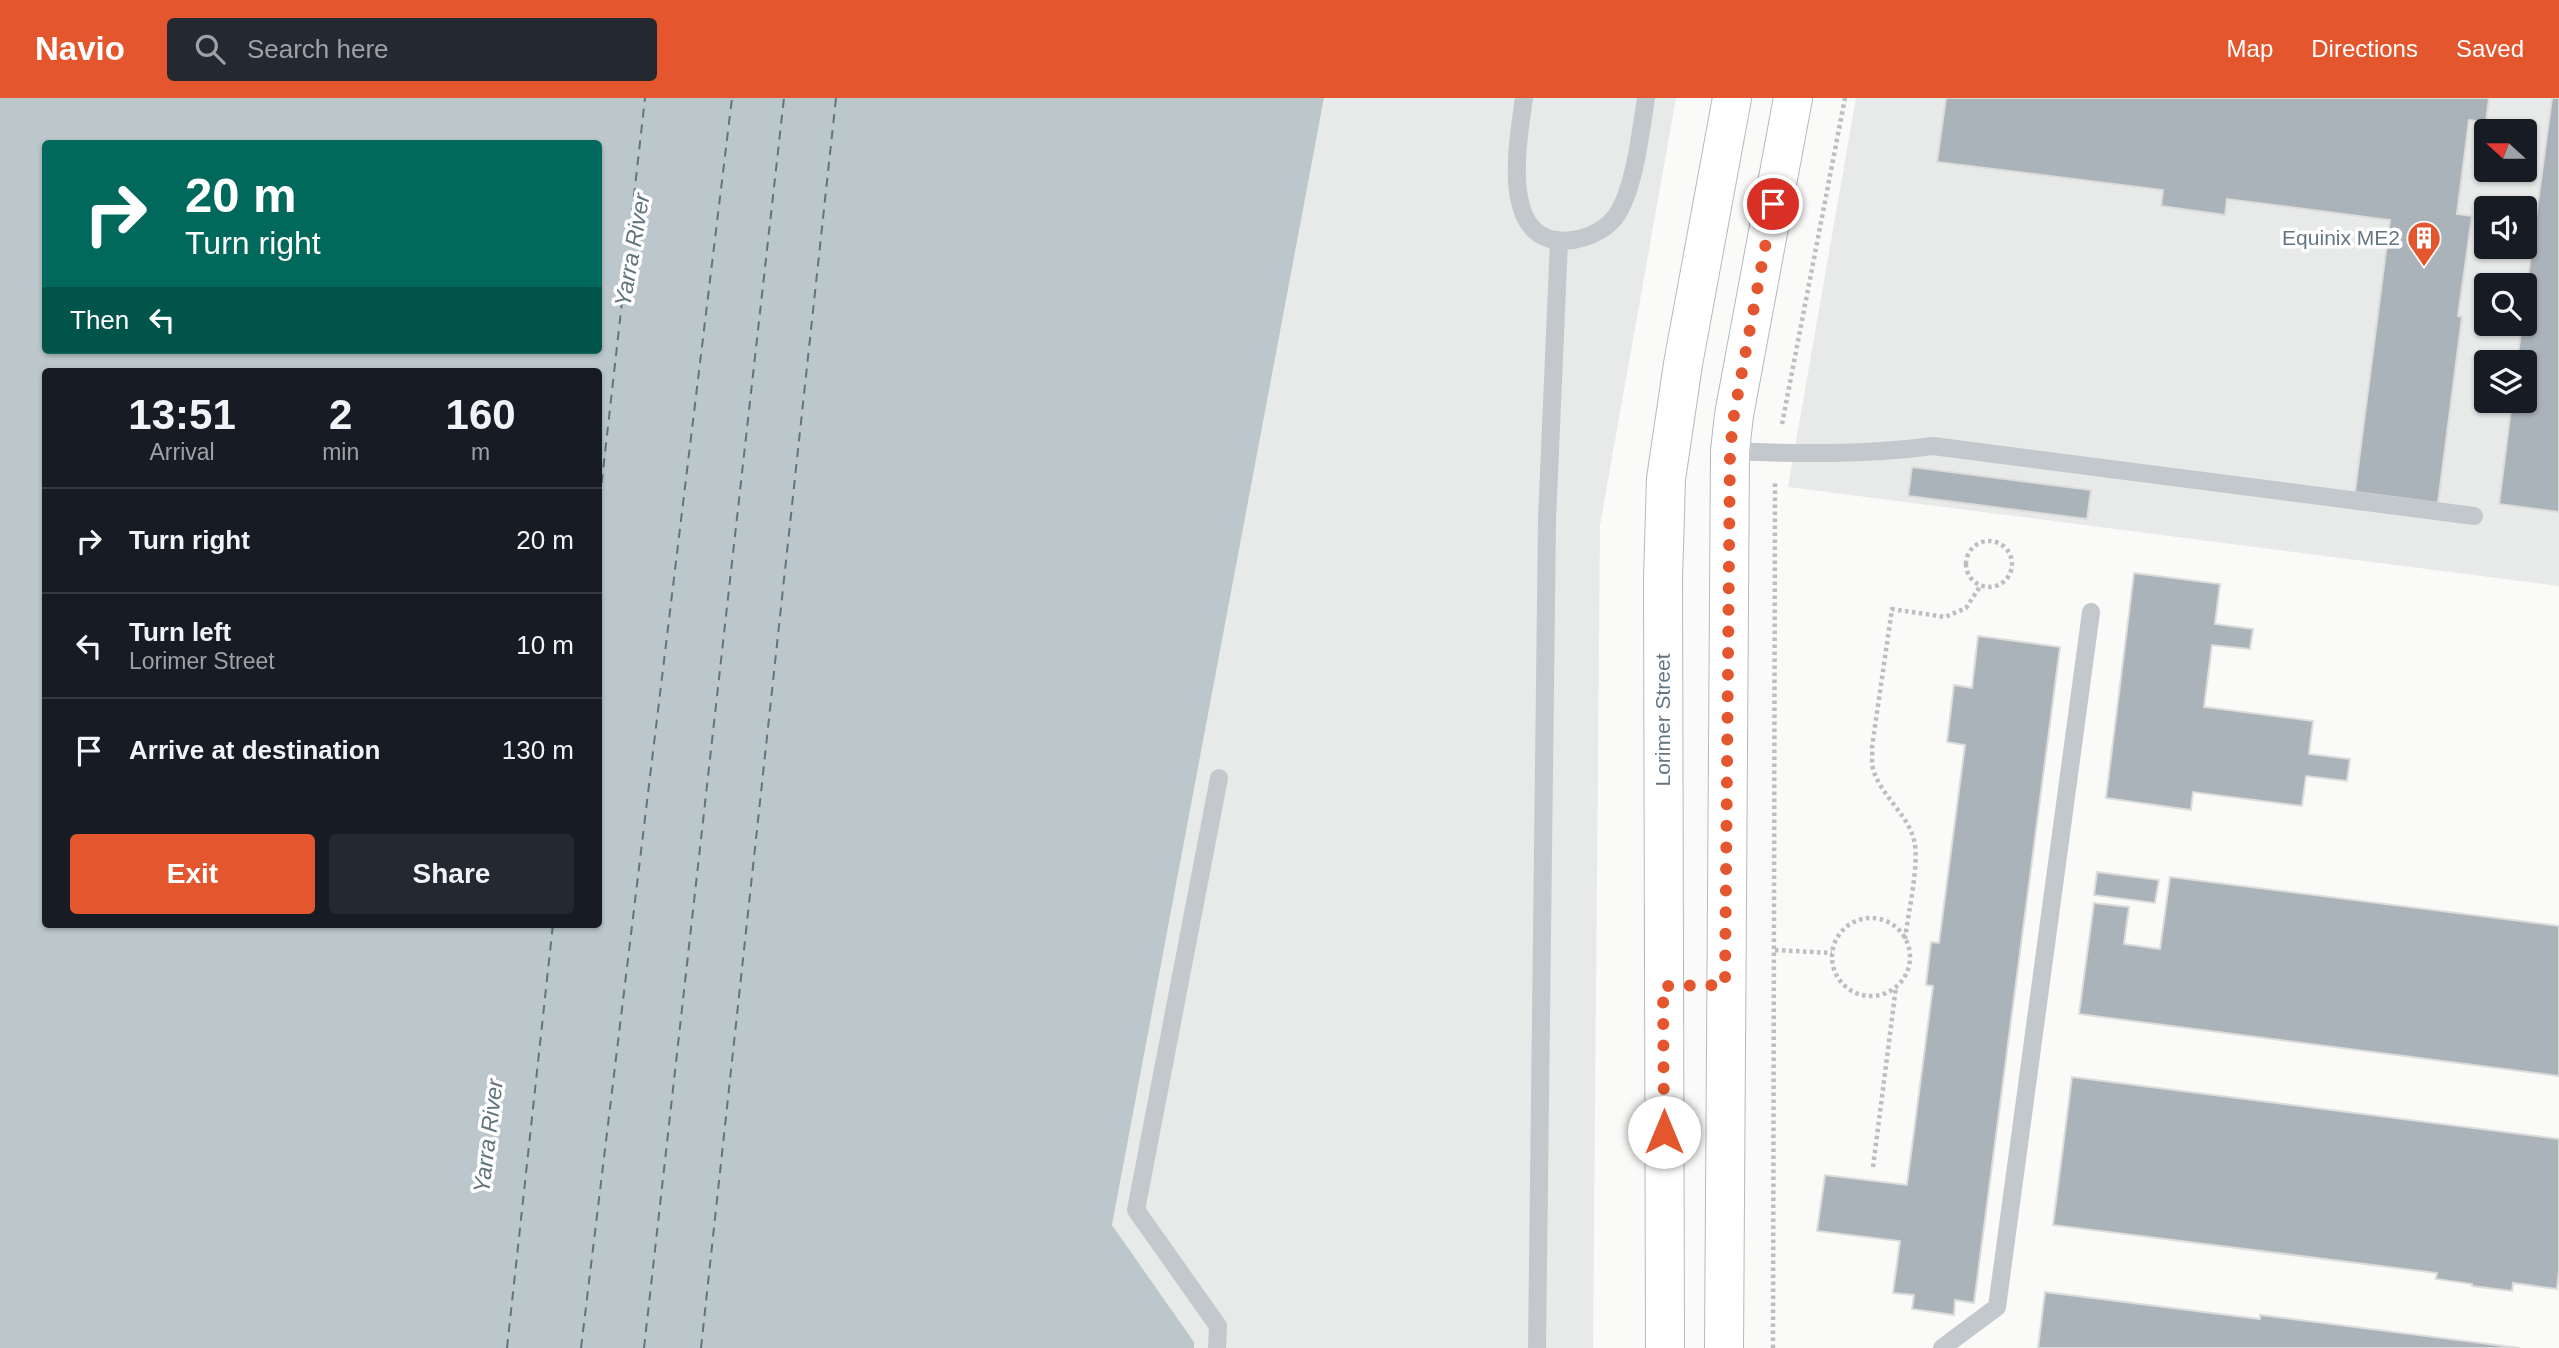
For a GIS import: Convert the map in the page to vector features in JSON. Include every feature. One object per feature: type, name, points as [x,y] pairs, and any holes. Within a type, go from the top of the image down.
[{"type":"main road","name":"Lorimer Street","points":[[1665,1348],[1662,578],[1665,479],[1683,364],[1732,98]]},
{"type":"main road","points":[[1724,1348],[1730,451],[1734,415],[1793,98]]},
{"type":"main road","points":[[1663,986],[1725,985]]},
{"type":"lane","points":[[1524,98],[1517,153],[1517,186],[1521,208],[1528,222],[1542,234],[1559,241],[1590,236],[1606,227],[1618,214],[1633,168],[1646,98]]},
{"type":"lane","points":[[1537,1348],[1547,520],[1559,241]]},
{"type":"lane","points":[[1730,451],[1896,451],[1933,446],[2474,516]]},
{"type":"lane","points":[[1942,1348],[1997,1307],[2091,612]]},
{"type":"lane","points":[[1217,1348],[1218,1326],[1136,1210],[1219,778]]},
{"type":"path","points":[[1773,1348],[1776,453],[1845,98]]},
{"type":"path","points":[[1992,540],[1999,542],[2010,553],[2012,569],[2009,576],[1997,586],[1981,585],[1970,576],[1966,561],[1968,554],[1978,543],[1992,540]]},
{"type":"path","points":[[1905,939],[1916,857],[1915,842],[1902,814],[1879,782],[1872,767],[1872,747],[1892,609],[1945,617],[1966,608],[1981,585]]},
{"type":"path","points":[[1875,918],[1887,922],[1905,939],[1909,962],[1905,975],[1896,986],[1885,993],[1859,995],[1838,979],[1833,966],[1835,941],[1852,923],[1875,918]]},
{"type":"path","points":[[1775,950],[1832,953]]},
{"type":"path","points":[[1873,1167],[1896,986]]},
{"type":"shaded area","points":[[1324,98],[1676,98],[1600,525],[1593,1348],[1194,1348],[1194,1342],[1112,1225]]},
{"type":"shaded area","points":[[1856,98],[2559,98],[2559,586],[1788,487]]},
{"type":"water","name":"Yarra River","points":[[0,98],[1324,98],[1112,1225],[1194,1342],[1194,1348],[0,1348]]},
{"type":"building","name":"Equinix ME2","points":[[1946,98],[2489,98],[2486,119],[2469,120],[2457,214],[2472,216],[2458,316],[2462,317],[2438,503],[2355,492],[2390,220],[2227,199],[2225,215],[2161,206],[2163,190],[1937,162]]},
{"type":"building","points":[[2552,98],[2559,98],[2559,512],[2499,504],[2510,413],[2537,413],[2537,350],[2519,350],[2520,336],[2537,336],[2537,273],[2529,273],[2530,259],[2537,259],[2537,210]]},
{"type":"building","points":[[1912,467],[2091,490],[2087,519],[1908,496]]},
{"type":"building","points":[[2134,573],[2220,584],[2215,624],[2253,629],[2250,649],[2212,645],[2204,707],[2313,721],[2309,754],[2350,759],[2347,781],[2306,776],[2302,806],[2193,792],[2191,810],[2106,798]]},
{"type":"building","points":[[1978,636],[2060,647],[1974,1303],[1955,1300],[1954,1315],[1912,1309],[1914,1295],[1893,1293],[1900,1241],[1817,1231],[1825,1175],[1907,1185],[1933,986],[1926,985],[1931,942],[1939,943],[1965,745],[1947,742],[1954,685],[1972,688]]},
{"type":"building","points":[[2097,872],[2159,880],[2155,903],[2094,895]]},
{"type":"building","points":[[2170,877],[2559,926],[2559,1076],[2079,1014],[2094,903],[2129,907],[2124,944],[2160,949]]},
{"type":"building","points":[[2072,1077],[2559,1139],[2557,1289],[2513,1283],[2512,1291],[2472,1286],[2436,1279],[2437,1273],[2053,1225]]},
{"type":"building","points":[[2045,1292],[2260,1319],[2260,1315],[2520,1348],[2038,1348]]},
{"type":"ferry route","points":[[602,480],[645,98]]},
{"type":"ferry route","points":[[581,1348],[732,98]]},
{"type":"ferry route","points":[[644,1348],[784,98]]},
{"type":"ferry route","points":[[701,1348],[836,98]]},
{"type":"ferry route","points":[[507,1348],[553,928]]},
{"type":"place","name":"Equinix ME2","points":[[2424,268]]},
{"type":"route","points":[[1664,1132],[1663,986],[1725,985],[1730,451],[1734,415],[1773,204]]}]
